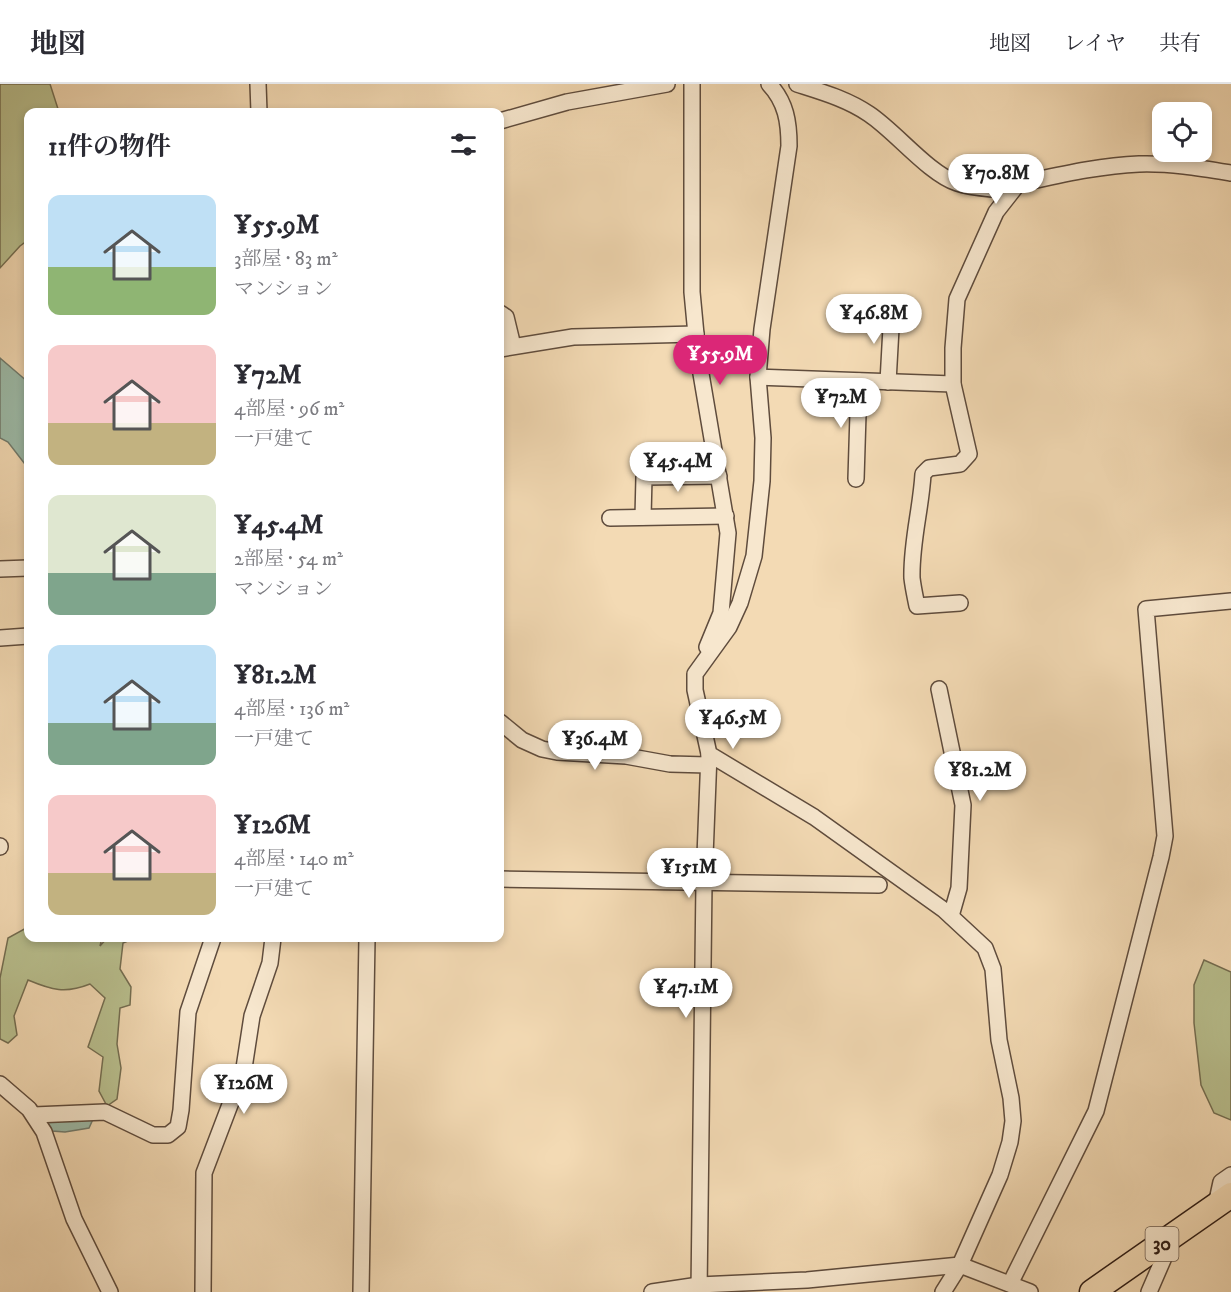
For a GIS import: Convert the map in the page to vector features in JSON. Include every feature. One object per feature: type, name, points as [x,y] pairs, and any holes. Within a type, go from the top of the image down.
[{"type":"main road","name":"30","points":[[1092,1292],[1223,1200]]},
{"type":"street","points":[[258,84],[259,108]]},
{"type":"street","points":[[504,120],[567,102],[667,84]]},
{"type":"street","points":[[692,84],[692,292],[696,334],[728,533],[721,613],[695,674],[695,690],[709,760],[704,882],[699,1288]]},
{"type":"street","points":[[695,674],[729,627],[740,603],[754,556],[762,481],[763,438],[758,377],[762,329],[789,146],[786,112],[776,92],[769,84]]},
{"type":"street","points":[[796,84],[841,98],[857,106],[884,125],[938,172],[955,182],[993,189],[1113,166],[1139,164],[1174,165],[1231,173]]},
{"type":"street","points":[[960,603],[917,606],[912,578],[914,538],[921,504],[923,474],[929,468],[960,464],[969,454],[953,384],[957,299],[996,212],[1018,184]]},
{"type":"street","points":[[888,382],[892,310]]},
{"type":"street","points":[[504,316],[506,317],[506,348],[573,337],[696,334]]},
{"type":"street","points":[[758,377],[953,384]]},
{"type":"street","points":[[856,479],[859,381]]},
{"type":"street","points":[[643,517],[644,477],[719,476]]},
{"type":"street","points":[[610,518],[726,516]]},
{"type":"street","points":[[0,569],[24,568]]},
{"type":"street","points":[[1010,1284],[1096,1111],[1161,857],[1165,836],[1146,609],[1231,602]]},
{"type":"street","points":[[0,638],[24,636]]},
{"type":"street","points":[[939,689],[963,805],[959,888],[951,916]]},
{"type":"street","points":[[504,725],[522,740],[557,753],[626,756],[670,764],[709,760],[814,817],[951,916],[985,948],[993,969],[999,1040],[1011,1098],[1013,1121],[1010,1142],[1000,1175],[960,1265],[943,1292]]},
{"type":"street","points":[[504,879],[879,885]]},
{"type":"street","points":[[34,1115],[105,1113],[153,1135],[168,1135],[178,1127],[188,1012],[212,942]]},
{"type":"street","points":[[203,1292],[204,1173],[244,1068],[252,1016],[270,963],[273,942]]},
{"type":"street","points":[[361,1292],[368,942]]},
{"type":"street","points":[[0,1084],[30,1109],[44,1132],[74,1219],[110,1292]]},
{"type":"street","points":[[1223,1200],[1221,1182],[1231,1175]]},
{"type":"street","points":[[1149,1292],[1173,1236]]},
{"type":"street","points":[[652,1292],[960,1265],[1030,1292]]},
{"type":"green space","points":[[0,84],[50,84],[58,108],[24,108],[24,243],[0,268]]},
{"type":"green space","points":[[24,929],[24,942],[101,942],[100,946],[104,942],[125,942],[123,943],[120,969],[131,987],[130,1005],[120,1008],[117,1044],[121,1068],[117,1099],[107,1106],[99,1091],[103,1057],[88,1047],[105,998],[90,984],[59,990],[28,980],[14,1016],[17,1035],[8,1043],[0,1039],[0,978],[8,938]]},
{"type":"green space","points":[[1204,960],[1231,972],[1231,1120],[1214,1113],[1201,1085],[1194,1023],[1194,985]]},
{"type":"shaded area","points":[[0,358],[24,379],[24,463],[8,442],[0,438]]},
{"type":"shaded area","points":[[94,1117],[89,1128],[65,1132],[52,1131],[46,1120]]}]
